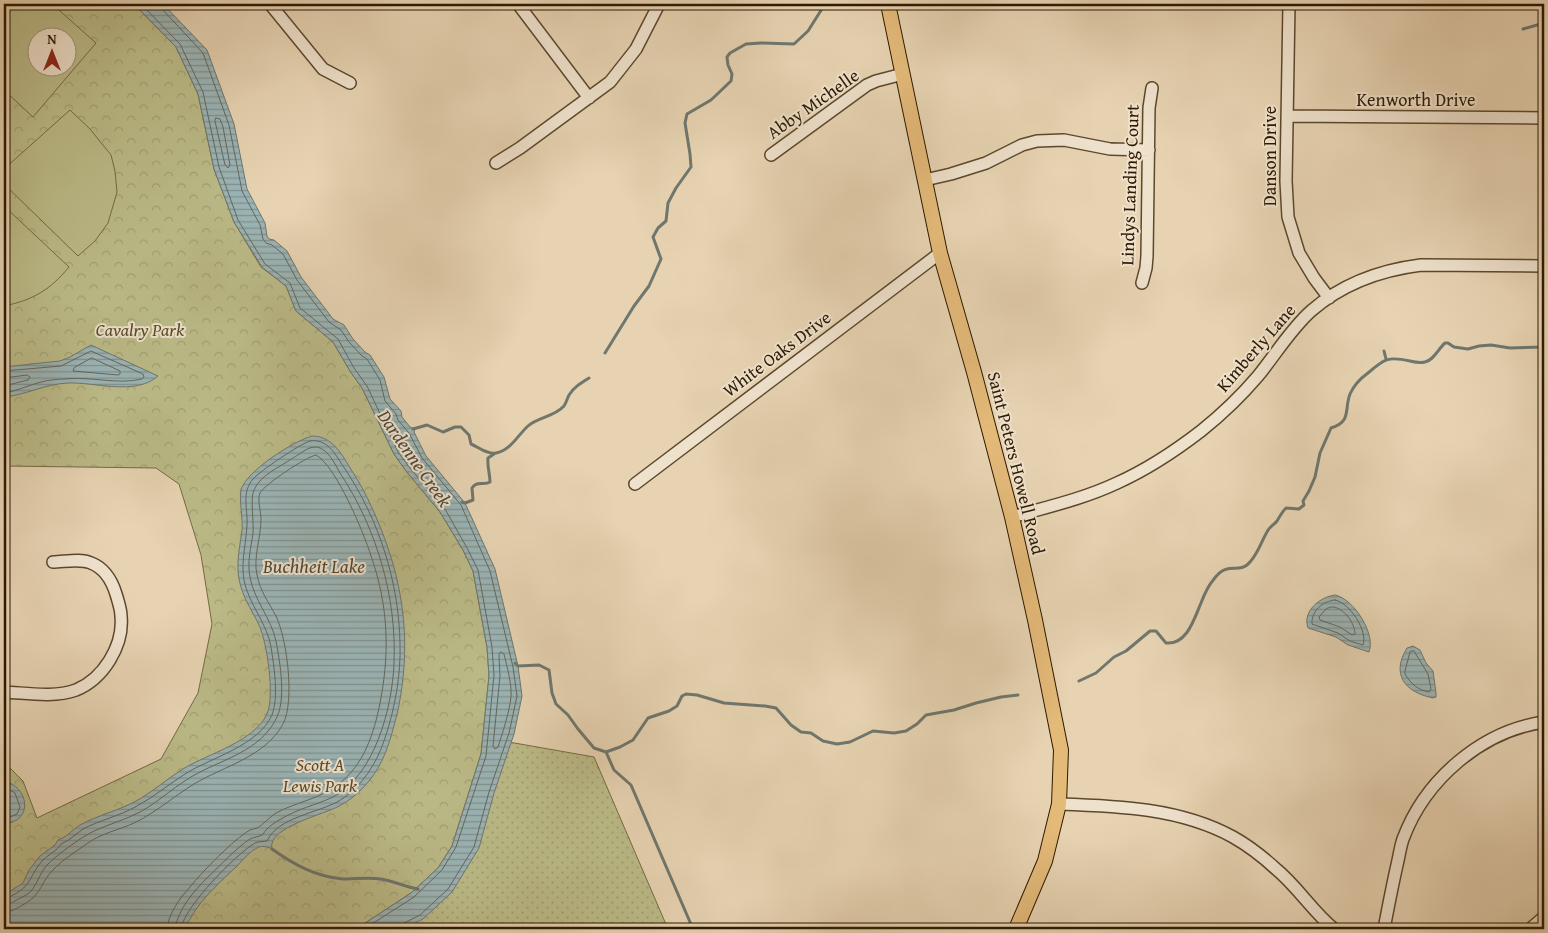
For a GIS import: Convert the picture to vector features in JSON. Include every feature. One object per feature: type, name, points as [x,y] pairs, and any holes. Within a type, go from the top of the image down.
[{"type":"main road","name":"Saint Peters Howell Road","points":[[888,4],[940,253],[1012,516],[1061,750],[1059,804],[1045,861],[1016,929]]},
{"type":"street","points":[[270,4],[323,69],[350,83]]},
{"type":"street","points":[[518,4],[589,98]]},
{"type":"street","points":[[496,163],[520,148],[610,82],[630,59],[659,4]]},
{"type":"street","name":"Danson Drive","points":[[1290,4],[1286,181],[1288,217],[1299,253],[1329,298]]},
{"type":"street","name":"Abby Michelle","points":[[771,155],[867,85],[903,74]]},
{"type":"street","name":"Lindys Landing Court","points":[[1142,283],[1146,268],[1149,108],[1152,88]]},
{"type":"street","name":"Kenworth Drive","points":[[1287,116],[1544,118]]},
{"type":"street","points":[[925,180],[986,164],[1022,145],[1037,141],[1064,140],[1110,149],[1149,150]]},
{"type":"street","name":"White Oaks Drive","points":[[635,484],[940,253]]},
{"type":"street","name":"Kimberly Lane","points":[[1012,516],[1062,504],[1097,492],[1162,459],[1200,431],[1231,404],[1258,376],[1296,326],[1312,311],[1329,298],[1365,278],[1402,267],[1439,265],[1544,266]]},
{"type":"street","points":[[4,692],[46,694],[63,693],[77,689],[91,680],[106,666],[115,650],[122,618],[114,588],[107,576],[98,566],[88,561],[53,562]]},
{"type":"street","points":[[1384,929],[1403,840],[1415,814],[1430,792],[1446,774],[1486,742],[1510,731],[1544,722]]},
{"type":"street","points":[[1059,804],[1137,809],[1163,813],[1192,821],[1234,837],[1278,870],[1296,888],[1312,909],[1334,929]]},
{"type":"street","points":[[1530,929],[1544,917]]},
{"type":"green space","points":[[4,4],[134,4],[176,47],[198,94],[214,169],[234,222],[261,267],[286,286],[296,311],[333,342],[362,388],[394,454],[440,512],[463,550],[473,571],[487,647],[489,676],[481,754],[452,846],[438,868],[411,893],[356,929],[4,929],[4,769],[11,769],[23,781],[37,818],[161,759],[198,693],[212,624],[201,555],[179,484],[156,468],[4,466]]},
{"type":"green space","points":[[4,4],[52,4],[96,43],[78,64],[78,28],[28,28],[28,78],[66,78],[33,117],[4,90]]},
{"type":"green space","points":[[70,110],[90,129],[111,155],[117,192],[108,223],[95,241],[78,256],[4,184],[4,169]]},
{"type":"green space","points":[[4,206],[69,267],[55,282],[40,293],[24,301],[4,306]]},
{"type":"green space","points":[[503,741],[594,757],[668,929],[379,929],[449,867]]},
{"type":"water","name":"Dardenne Creek","points":[[134,4],[163,4],[207,50],[234,124],[247,189],[265,223],[267,236],[287,251],[301,277],[333,319],[344,325],[353,339],[370,355],[384,377],[390,399],[401,411],[402,417],[410,427],[415,429],[414,432],[426,456],[465,503],[495,569],[518,666],[522,696],[514,734],[494,793],[479,848],[452,892],[423,919],[403,929],[356,929],[411,893],[438,868],[452,846],[481,754],[489,676],[487,647],[473,571],[463,550],[440,512],[394,454],[362,388],[333,342],[296,311],[286,286],[262,267],[234,222],[214,169],[198,94],[176,47]]},
{"type":"water","points":[[91,345],[158,376],[149,382],[127,387],[68,383],[51,385],[4,397],[4,367],[60,361]]},
{"type":"water","name":"Buchheit Lake","points":[[312,436],[326,439],[336,448],[360,485],[375,514],[396,574],[405,641],[402,687],[390,740],[385,755],[375,773],[367,784],[347,802],[299,822],[278,834],[273,841],[272,849],[261,847],[251,852],[208,895],[195,911],[185,929],[4,929],[4,895],[23,883],[29,870],[40,856],[55,845],[58,840],[87,822],[136,801],[193,763],[241,740],[261,724],[269,706],[269,669],[262,633],[239,580],[238,559],[242,531],[241,490],[245,482],[261,466],[283,450]]},
{"type":"water","points":[[1335,595],[1349,603],[1362,618],[1369,636],[1369,652],[1348,645],[1336,637],[1308,628],[1308,616],[1314,606],[1329,596]]},
{"type":"water","points":[[1413,646],[1420,650],[1426,663],[1433,671],[1436,697],[1433,698],[1414,691],[1403,680],[1400,666],[1402,657],[1407,648]]},
{"type":"water","points":[[4,781],[18,789],[25,803],[20,817],[4,824]]},
{"type":"waterway","points":[[605,353],[634,306],[649,286],[661,259],[653,237],[658,228],[666,221],[668,203],[691,167],[685,123],[687,114],[711,100],[731,81],[732,74],[727,57],[730,53],[746,44],[794,44],[808,31],[825,4]]},
{"type":"waterway","points":[[1523,29],[1544,23]]},
{"type":"waterway","points":[[1079,681],[1096,673],[1114,657],[1126,651],[1150,631],[1156,631],[1166,643],[1173,643],[1189,630],[1203,597],[1219,574],[1223,570],[1247,565],[1256,554],[1268,530],[1286,508],[1299,509],[1304,505],[1303,501],[1315,477],[1320,453],[1331,428],[1345,419],[1350,394],[1363,377],[1378,365],[1391,359],[1425,362],[1433,357],[1445,343],[1454,347],[1468,349],[1491,345],[1510,348],[1544,347]]},
{"type":"waterway","points":[[1384,351],[1386,359]]},
{"type":"waterway","name":"Dardenne Creek","points":[[413,429],[427,425],[443,432],[455,427],[461,427],[469,435],[471,444],[486,452],[496,453],[510,446],[532,423],[560,410],[573,390],[589,378]]},
{"type":"waterway","name":"Dardenne Creek","points":[[462,502],[465,503],[473,500],[472,488],[474,486],[490,482],[488,458],[494,454]]},
{"type":"waterway","points":[[515,663],[518,666],[539,665],[549,670],[552,693],[556,704],[568,715],[594,748],[606,752],[633,740],[648,718],[669,711],[677,706],[682,696],[686,694],[697,695],[724,703],[776,708],[791,725],[801,732],[811,733],[823,741],[837,744],[850,742],[873,731],[894,733],[906,731],[926,715],[954,710],[1001,697],[1018,695]]},
{"type":"waterway","points":[[606,752],[614,770],[631,785],[693,929]]},
{"type":"waterway","points":[[272,849],[297,865],[323,876],[343,879],[381,879],[418,889]]},
{"type":"park label","name":"Cavalry Park","points":[[140,330]]},
{"type":"park label","name":"Scott A Lewis Park","points":[[320,775]]}]
